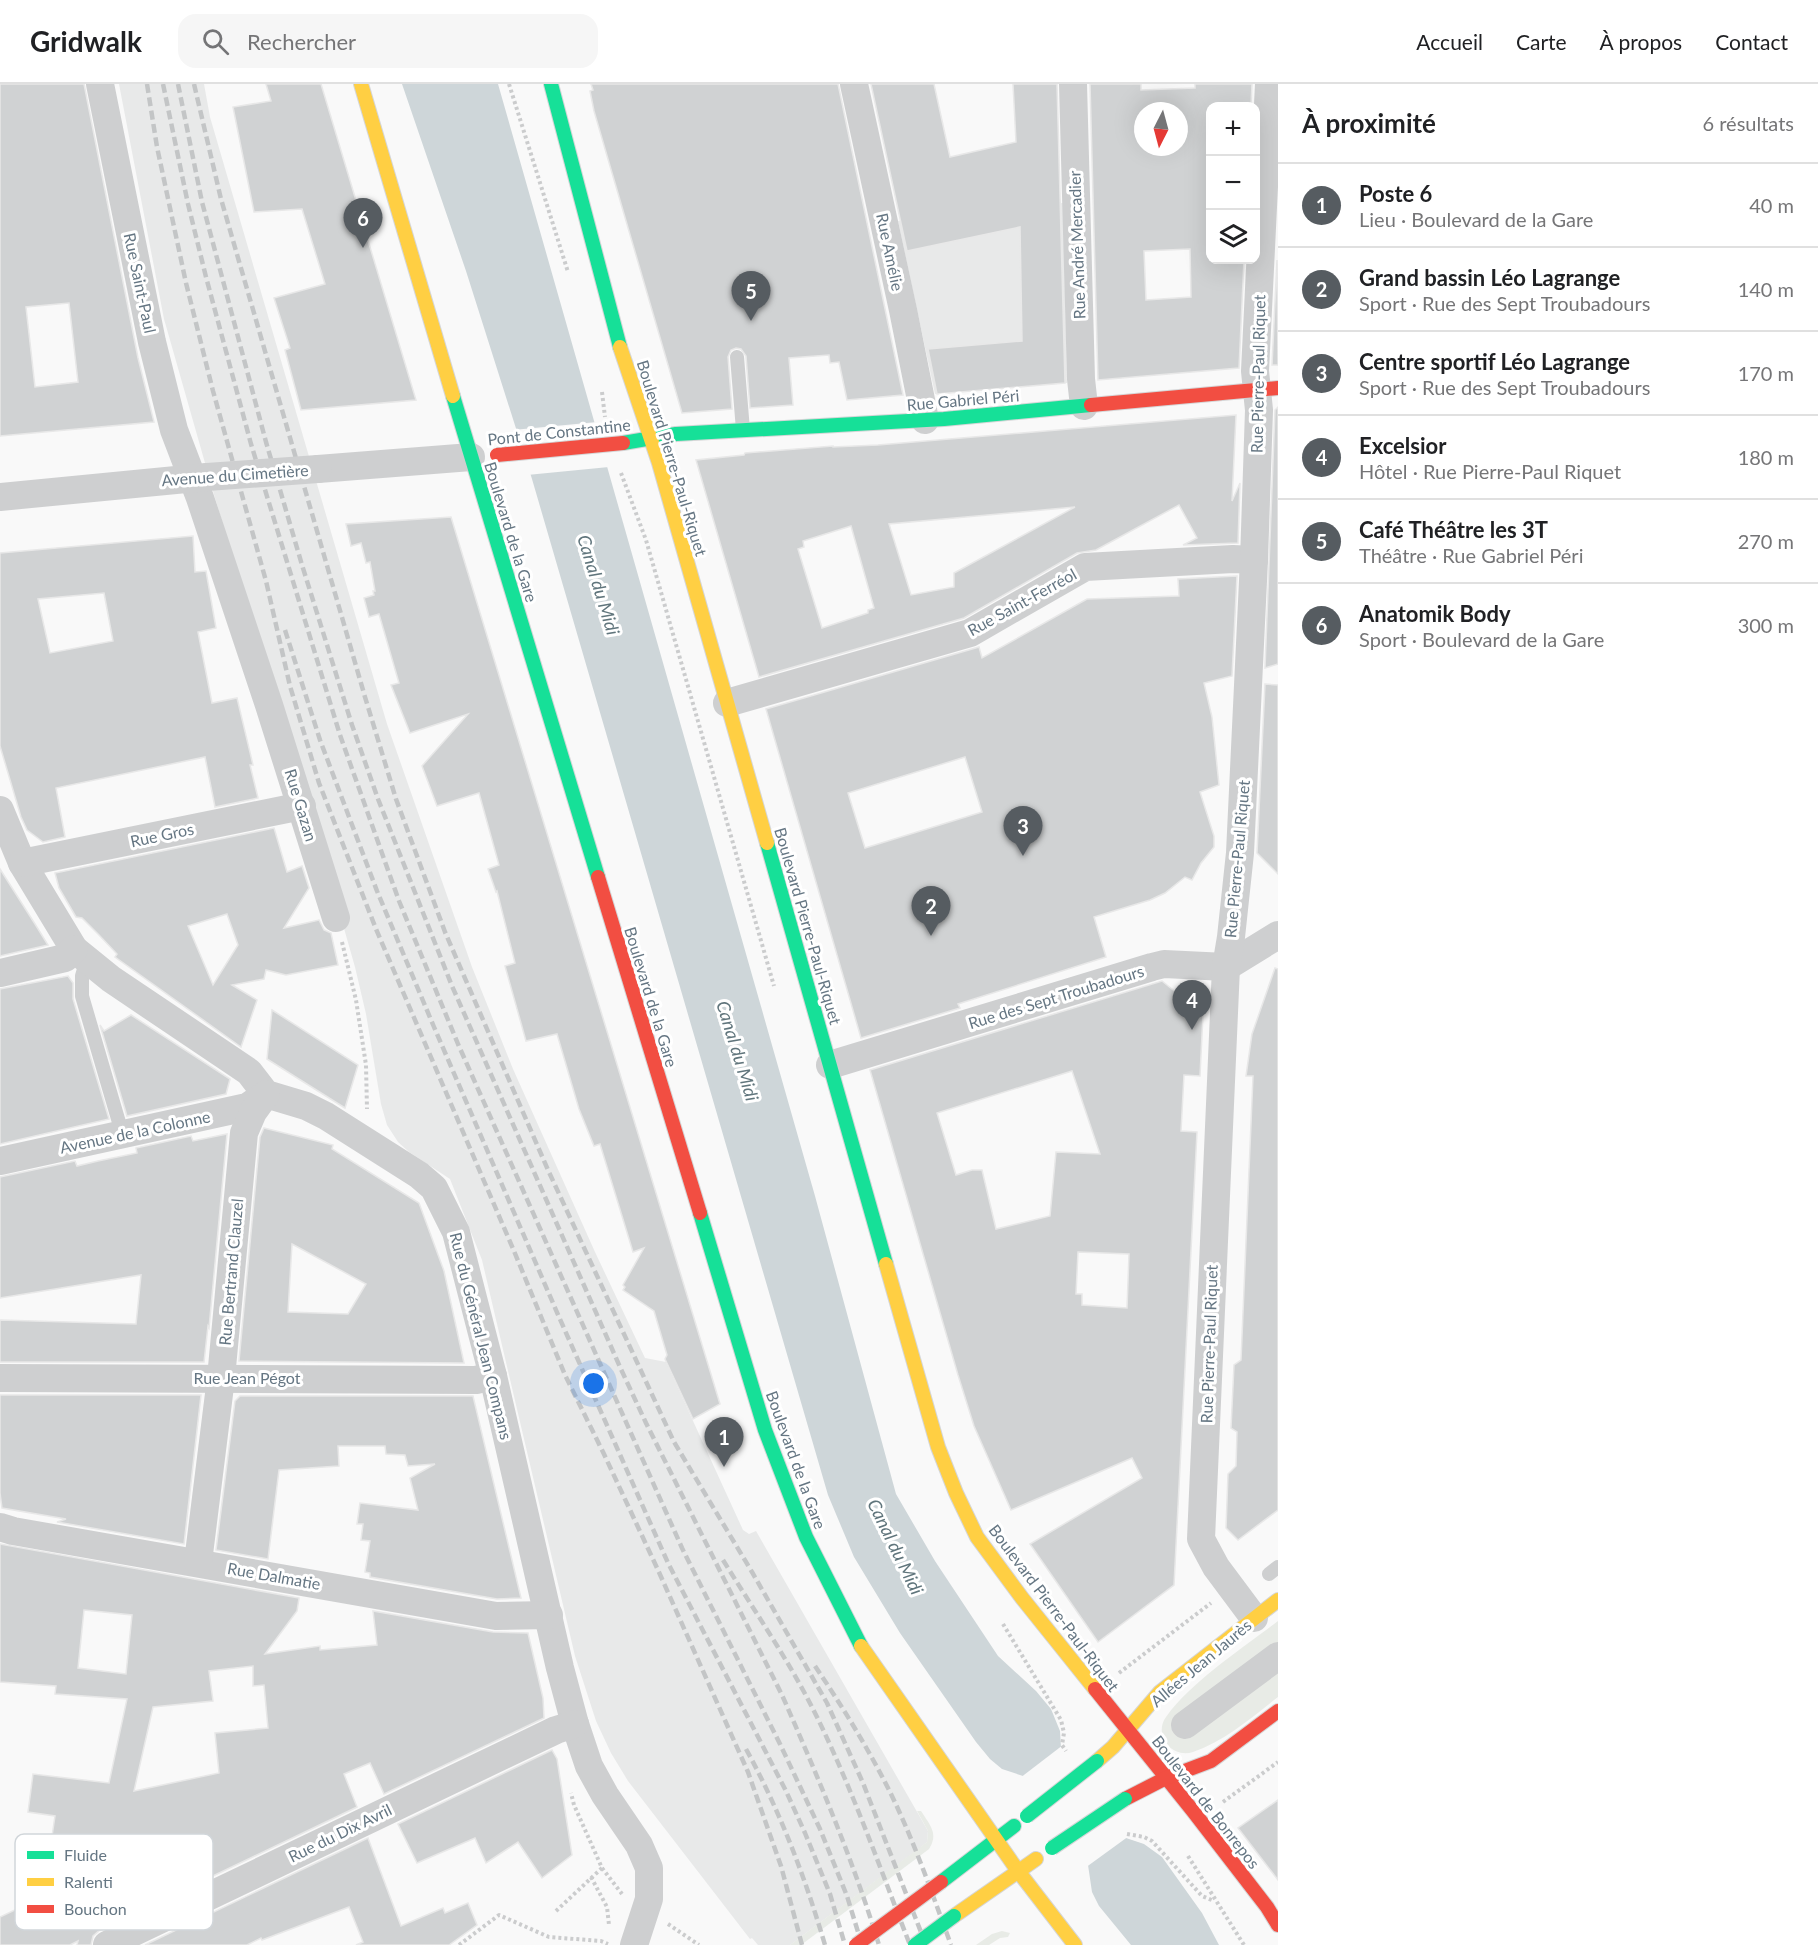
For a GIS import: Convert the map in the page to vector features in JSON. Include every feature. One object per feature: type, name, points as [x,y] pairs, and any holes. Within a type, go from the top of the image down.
[{"type":"main road","name":"Boulevard de la Gare","points":[[361,84],[484,456],[755,1397],[801,1526],[860,1645],[1018,1871],[1075,1945]]},
{"type":"main road","name":"Boulevard Pierre-Paul-Riquet","points":[[550,84],[621,349],[651,438],[938,1447],[977,1537],[1022,1598],[1127,1730]]},
{"type":"main road","name":"Rue Gabriel Péri","points":[[651,438],[676,434],[925,420],[1267,389]]},
{"type":"main road","name":"Pont de Constantine","points":[[484,456],[623,443],[651,438]]},
{"type":"main road","name":"Allées Jean Jaurès","points":[[856,1945],[997,1840],[1097,1761],[1113,1747],[1160,1692],[1278,1600]]},
{"type":"main road","points":[[915,1945],[1018,1871],[1125,1799],[1166,1778],[1211,1761],[1272,1724]]},
{"type":"main road","name":"Boulevard de Bonrepos","points":[[1127,1730],[1267,1907],[1278,1925]]},
{"type":"street","name":"Rue Saint-Paul","points":[[100,84],[152,342],[174,430],[199,477]]},
{"type":"street","name":"Rue Amélie","points":[[854,84],[925,420]]},
{"type":"street","name":"Rue André Mercadier","points":[[1073,84],[1081,379],[1084,406]]},
{"type":"street","name":"Rue Pierre-Paul Riquet","points":[[1254,1618],[1216,1568],[1201,1539],[1226,967],[1240,853],[1259,410],[1267,389],[1255,371],[1269,84]]},
{"type":"street","name":"Avenue du Cimetière","points":[[0,498],[199,477],[484,456]]},
{"type":"street","name":"Rue Gazan","points":[[199,477],[336,918]]},
{"type":"street","name":"Rue Saint-Ferréol","points":[[727,703],[969,633],[1085,567],[1233,559],[1254,560]]},
{"type":"street","name":"Rue Gros","points":[[22,863],[302,806]]},
{"type":"street","points":[[0,810],[22,863],[81,954],[111,979],[249,1072],[266,1094]]},
{"type":"street","points":[[1226,967],[1278,935]]},
{"type":"street","points":[[0,973],[81,954]]},
{"type":"street","name":"Rue des Sept Troubadours","points":[[830,1065],[1164,964],[1226,967]]},
{"type":"street","name":"Rue du Général Jean Compans","points":[[266,1094],[306,1106],[326,1116],[418,1175],[434,1188],[456,1232],[493,1376],[574,1725],[589,1766],[605,1795],[639,1845],[649,1868],[649,1899],[634,1945]]},
{"type":"street","name":"Avenue de la Colonne","points":[[0,1161],[123,1136],[247,1107],[266,1094]]},
{"type":"street","name":"Rue Bertrand Clauzel","points":[[198,1562],[221,1378],[244,1133],[253,1112],[266,1094]]},
{"type":"street","name":"Rue Jean Pégot","points":[[0,1378],[477,1380],[493,1376]]},
{"type":"street","name":"Rue Dalmatie","points":[[0,1527],[496,1616],[549,1616]]},
{"type":"street","points":[[1185,1725],[1278,1656]]},
{"type":"street","name":"Rue du Dix Avril","points":[[213,1895],[556,1730],[574,1725]]},
{"type":"street","name":"Rue du Dix Avril","points":[[111,1944],[140,1930]]},
{"type":"lane","points":[[736,357],[743,430]]},
{"type":"lane","points":[[81,954],[82,996],[123,1136]]},
{"type":"path","points":[[509,84],[568,273]]},
{"type":"path","points":[[600,382],[605,421]]},
{"type":"path","points":[[618,467],[646,540],[672,635]]},
{"type":"path","points":[[336,918],[356,1000],[366,1065],[368,1142]]},
{"type":"path","points":[[1113,1678],[1231,1588]]},
{"type":"path","points":[[1220,1805],[1278,1762]]},
{"type":"path","points":[[569,1784],[574,1805],[602,1868],[627,1900]]},
{"type":"path","points":[[1184,1850],[1214,1901],[1244,1945]]},
{"type":"path","points":[[556,1911],[602,1868]]},
{"type":"path","points":[[591,1877],[607,1907],[609,1925]]},
{"type":"path","points":[[459,1945],[499,1916],[549,1937],[601,1941]]},
{"type":"path","points":[[666,1922],[699,1945]]},
{"type":"shaded area","points":[[119,84],[204,84],[210,117],[387,724],[472,967],[513,1069],[645,1358],[666,1362],[743,1530],[749,1534],[756,1531],[928,1831],[927,1842],[921,1847],[790,1945],[758,1945],[752,1938],[750,1939],[628,1781],[611,1753],[596,1721],[575,1656],[482,1260],[450,1179],[409,1152],[398,1142],[387,1125],[355,967],[164,319]]},
{"type":"shaded area","points":[[997,200],[999,206],[1063,203],[1067,383],[935,394],[898,221]]},
{"type":"shaded area","points":[[1278,1621],[1278,1697],[1216,1742],[1193,1752],[1178,1752],[1172,1749],[1163,1738],[1163,1724],[1166,1717],[1190,1691],[1219,1666]]},
{"type":"shaded area","points":[[917,1811],[921,1811],[932,1830],[933,1839],[929,1849],[801,1945],[790,1945],[927,1842],[928,1831]]},
{"type":"shaded area","points":[[1002,1931],[1010,1933],[1008,1937],[1000,1938],[989,1945],[976,1945],[992,1934]]},
{"type":"water","name":"Canal du Midi","points":[[402,84],[498,84],[815,1196],[896,1494],[935,1561],[998,1656],[1036,1691],[1051,1709],[1060,1731],[1061,1748],[1126,1838],[1144,1844],[1162,1857],[1202,1913],[1219,1945],[1131,1945],[1099,1906],[1092,1892],[1088,1865],[1023,1776],[1002,1769],[976,1742],[900,1633],[854,1557],[828,1495],[532,479],[466,271]]},
{"type":"pier","points":[[597,422],[609,467],[527,475],[513,430]]},
{"type":"pier","points":[[1063,1745],[1129,1836],[1085,1868],[1020,1778]]},
{"type":"building","points":[[0,84],[84,84],[138,358],[154,422],[0,436]],"holes":[[[69,303],[78,382],[35,387],[26,307]]]},
{"type":"building","points":[[266,84],[321,84],[416,400],[301,410],[285,350],[290,348],[274,298],[325,284],[302,209],[254,212],[233,107],[271,101]]},
{"type":"building","points":[[591,84],[838,84],[903,395],[847,400],[839,362],[830,363],[829,355],[789,358],[793,405],[750,408],[746,356],[741,349],[736,348],[731,350],[728,357],[732,409],[682,413],[594,111]]},
{"type":"building","points":[[871,84],[934,84],[950,157],[1016,142],[1013,84],[1057,84],[1065,383],[937,394],[928,349],[1022,341],[1020,227],[907,251]]},
{"type":"building","points":[[1090,84],[1141,84],[1141,90],[1195,88],[1195,84],[1252,84],[1251,102],[1206,102],[1206,264],[1244,264],[1239,368],[1098,380]],"holes":[[[1190,249],[1191,297],[1146,300],[1144,251]]]},
{"type":"building","points":[[1277,260],[1278,365],[1272,365]]},
{"type":"building","points":[[1278,407],[1278,664],[1265,668],[1275,410]]},
{"type":"building","points":[[1236,415],[1232,501],[1240,483],[1238,543],[1183,545],[1197,538],[1179,505],[1096,550],[1077,553],[964,618],[759,677],[696,460],[744,455],[745,453],[878,445]],"holes":[[[1075,507],[954,573],[954,587],[911,595],[889,524]],[[851,526],[874,608],[868,610],[868,613],[822,628],[798,549],[804,547],[803,541]]]},
{"type":"building","points":[[451,517],[720,1404],[693,1419],[665,1359],[667,1355],[654,1311],[623,1290],[625,1287],[623,1285],[644,1248],[633,1252],[600,1144],[594,1146],[579,1109],[557,1034],[526,1041],[505,966],[515,963],[497,891],[488,869],[499,865],[479,793],[437,806],[422,766],[468,714],[410,733],[391,685],[399,683],[379,614],[369,617],[364,598],[374,595],[373,591],[375,591],[370,562],[366,563],[361,543],[351,546],[346,524]]},
{"type":"building","points":[[193,536],[195,572],[206,571],[216,628],[198,632],[212,703],[237,698],[253,765],[250,765],[258,798],[215,807],[205,757],[56,788],[65,837],[43,842],[27,830],[0,746],[0,553]],"holes":[[[104,593],[113,641],[50,653],[38,599]]]},
{"type":"building","points":[[1237,576],[1232,676],[1204,683],[1212,717],[1219,785],[1200,792],[1214,836],[1214,847],[1201,863],[1192,880],[1185,877],[1165,893],[1150,900],[1094,917],[1106,957],[958,1004],[960,1008],[861,1038],[766,709],[979,647],[982,658],[1087,599],[1179,596],[1178,579]],"holes":[[[965,757],[982,812],[865,848],[848,793]]]},
{"type":"building","points":[[1265,684],[1278,685],[1278,874],[1257,853]]},
{"type":"building","points":[[274,828],[287,872],[302,866],[309,888],[284,928],[319,920],[324,930],[331,933],[338,965],[286,975],[266,970],[264,979],[232,985],[257,1000],[241,1047],[115,957],[117,954],[99,935],[82,918],[76,917],[59,888],[55,873]],"holes":[[[227,914],[238,945],[213,985],[188,926]]]},
{"type":"building","points":[[0,869],[35,924],[48,945],[0,956]]},
{"type":"building","points":[[1275,968],[1278,969],[1278,1510],[1238,1540],[1226,1528],[1228,1474],[1236,1466],[1237,1432],[1231,1428],[1234,1365],[1241,1360],[1253,1076],[1246,1076],[1252,1034]]},
{"type":"building","points":[[68,976],[73,983],[73,999],[109,1119],[0,1144],[0,989]]},
{"type":"building","points":[[1162,981],[1203,1014],[1200,1076],[1184,1075],[1181,1131],[1197,1132],[1174,1585],[1098,1642],[1030,1544],[1142,1478],[1132,1458],[1011,1510],[974,1426],[870,1070]],"holes":[[[1072,1071],[1100,1154],[1056,1152],[1050,1216],[996,1229],[982,1170],[972,1170],[956,1175],[937,1113]],[[1078,1252],[1129,1254],[1127,1308],[1082,1305],[1082,1294],[1076,1294]]]},
{"type":"building","points":[[272,1010],[358,1065],[345,1108],[267,1059]]},
{"type":"building","points":[[131,1015],[230,1079],[226,1094],[127,1116],[100,1025],[104,1031]]},
{"type":"building","points":[[264,1128],[333,1145],[332,1149],[419,1203],[444,1271],[464,1363],[239,1361],[260,1137]],"holes":[[[292,1244],[366,1284],[348,1314],[288,1312]]]},
{"type":"building","points":[[227,1134],[204,1362],[0,1362],[0,1320],[136,1324],[141,1275],[0,1298],[0,1177],[75,1161],[77,1166],[137,1153],[136,1148],[191,1136],[193,1141]]},
{"type":"building","points":[[0,1395],[201,1395],[184,1544],[57,1522],[66,1519],[2,1508]]},
{"type":"building","points":[[240,1396],[473,1396],[521,1598],[497,1599],[370,1577],[370,1573],[365,1572],[370,1541],[361,1540],[363,1524],[357,1524],[360,1503],[418,1510],[410,1478],[435,1464],[408,1466],[405,1455],[386,1454],[385,1446],[338,1446],[339,1466],[279,1470],[268,1559],[216,1550],[235,1401]]},
{"type":"building","points":[[0,1544],[299,1598],[297,1611],[265,1654],[320,1646],[320,1650],[377,1645],[373,1611],[493,1632],[528,1633],[543,1698],[544,1718],[384,1794],[370,1763],[344,1774],[357,1807],[213,1876],[213,1834],[52,1834],[55,1816],[28,1812],[33,1774],[109,1783],[127,1699],[55,1694],[56,1686],[0,1682]],"holes":[[[84,1610],[132,1615],[126,1674],[78,1668]],[[253,1666],[253,1686],[264,1685],[268,1728],[215,1733],[219,1773],[134,1791],[153,1707],[213,1701],[209,1671]]]},
{"type":"building","points":[[552,1750],[557,1759],[572,1855],[542,1878],[518,1842],[486,1863],[475,1838],[417,1863],[398,1824]]},
{"type":"building","points":[[1278,1800],[1278,1880],[1238,1828]]},
{"type":"building","points":[[368,1838],[401,1926],[443,1908],[445,1913],[468,1903],[477,1925],[449,1945],[356,1945],[363,1942],[349,1907],[247,1945],[145,1945],[176,1930],[213,1930],[213,1912]]},
{"type":"building","points":[[15,1910],[15,1930],[100,1930],[93,1936],[91,1945],[77,1945],[78,1941],[70,1945],[0,1945],[0,1917]]},
{"type":"railway","points":[[147,84],[157,147],[186,283],[213,391],[266,581],[290,686],[319,783],[376,929],[565,1375],[658,1570],[748,1772],[781,1866],[802,1945]]},
{"type":"railway","points":[[163,84],[188,204],[251,444],[340,735],[399,901],[458,1044],[682,1548],[820,1829],[847,1896],[862,1945]]},
{"type":"railway","points":[[178,84],[202,202],[266,442],[352,725],[378,799],[452,986],[620,1367],[782,1695],[834,1819],[879,1945]]},
{"type":"railway","points":[[194,84],[221,199],[365,697],[396,799],[445,932],[548,1170],[674,1442],[827,1703],[863,1783],[926,1945]]},
{"type":"railway","points":[[285,630],[320,740],[377,891],[434,1027],[668,1563],[786,1791],[805,1833],[830,1894],[845,1945]]},
{"type":"railway","points":[[723,1560],[784,1657],[817,1717],[854,1801],[910,1945]]},
{"type":"railway","points":[[815,1666],[873,1759],[890,1792],[915,1848],[951,1945]]},
{"type":"railway","points":[[746,1749],[791,1845],[825,1945]]},
{"type":"traffic: fast","points":[[551,84],[620,347]]},
{"type":"traffic: fast","points":[[453,396],[598,877]]},
{"type":"traffic: fast","points":[[623,443],[676,434],[944,419],[1091,405]]},
{"type":"traffic: fast","points":[[767,843],[886,1264]]},
{"type":"traffic: fast","points":[[700,1213],[765,1430],[806,1537],[861,1646]]},
{"type":"traffic: fast","points":[[1027,1816],[1097,1761]]},
{"type":"traffic: fast","points":[[1052,1848],[1125,1799]]},
{"type":"traffic: fast","points":[[941,1882],[1014,1826]]},
{"type":"traffic: fast","points":[[915,1945],[954,1916]]},
{"type":"traffic: slow","points":[[361,84],[453,396]]},
{"type":"traffic: slow","points":[[620,347],[659,463],[767,843]]},
{"type":"traffic: slow","points":[[886,1264],[938,1447],[977,1537],[1022,1598],[1095,1689]]},
{"type":"traffic: slow","points":[[1097,1761],[1113,1747],[1160,1692],[1278,1600]]},
{"type":"traffic: slow","points":[[861,1646],[1018,1871],[1075,1945]]},
{"type":"traffic: slow","points":[[954,1916],[1036,1859]]},
{"type":"traffic: jam","points":[[1091,405],[1278,388]]},
{"type":"traffic: jam","points":[[497,455],[623,443]]},
{"type":"traffic: jam","points":[[598,877],[700,1213]]},
{"type":"traffic: jam","points":[[1095,1689],[1193,1811],[1267,1907],[1278,1925]]},
{"type":"traffic: jam","points":[[1125,1799],[1166,1778],[1211,1761],[1278,1711]]},
{"type":"traffic: jam","points":[[856,1945],[941,1882]]},
{"type":"place","name":"Anatomik Body","points":[[363,248]]},
{"type":"place","name":"Café Théâtre les 3T","points":[[751,321]]},
{"type":"place","name":"Centre sportif Léo Lagrange","points":[[1023,856]]},
{"type":"place","name":"Grand bassin Léo Lagrange","points":[[931,936]]},
{"type":"place","name":"Excelsior","points":[[1192,1030]]},
{"type":"place","name":"Poste 6","points":[[724,1467]]}]
